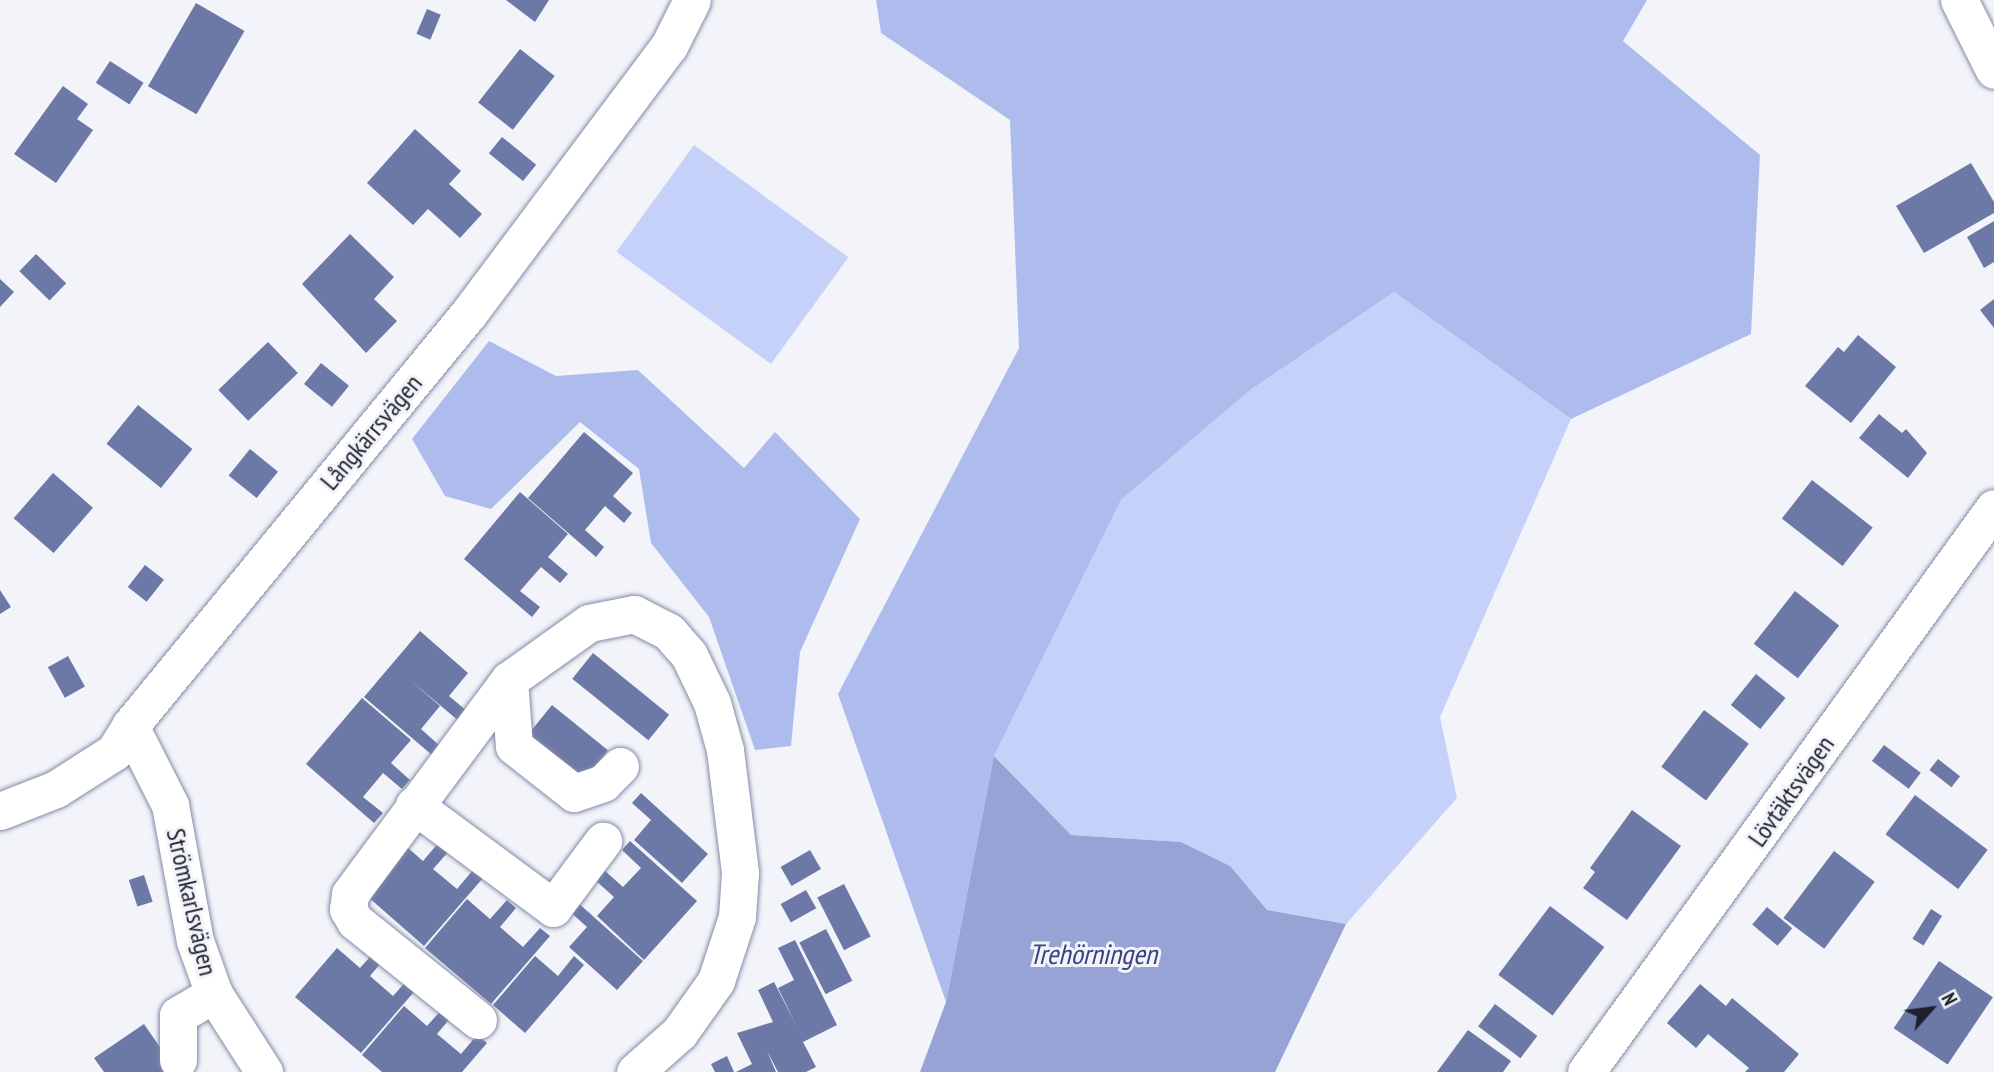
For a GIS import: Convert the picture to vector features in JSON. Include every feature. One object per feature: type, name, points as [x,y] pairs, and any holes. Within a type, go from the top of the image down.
[{"type":"street","name":"Långkärrsvägen","points":[[0,811],[96,767],[114,752],[130,726],[469,313],[669,46],[692,0]]},
{"type":"street","points":[[1959,0],[1994,70]]},
{"type":"street","name":"Lövtäktsvägen","points":[[1587,1072],[1994,508]]},
{"type":"street","points":[[478,1020],[355,921],[348,909],[350,894],[414,805],[522,671],[568,635],[611,615],[634,614],[655,622],[690,654],[726,750],[740,873],[729,949],[716,981],[679,1033],[635,1072]]},
{"type":"street","points":[[522,671],[514,746],[574,793],[603,783],[620,766]]},
{"type":"street","name":"Strömkarlsvägen","points":[[130,726],[170,805],[195,941],[214,993],[264,1072]]},
{"type":"street","points":[[414,805],[553,908],[603,841]]},
{"type":"street","points":[[178,1060],[178,1015],[214,993]]},
{"type":"shaded area","points":[[876,0],[1647,0],[1623,41],[1760,155],[1751,334],[1571,419],[1394,292],[1249,391],[1121,500],[994,756],[946,1002],[838,694],[1019,348],[1010,120],[881,33]]},
{"type":"shaded area","points":[[694,145],[849,257],[771,364],[616,252]]},
{"type":"shaded area","points":[[1394,292],[1571,419],[1440,717],[1457,798],[1346,924],[1267,910],[1229,866],[1181,842],[1071,835],[994,756],[1121,500],[1249,391]]},
{"type":"shaded area","points":[[489,341],[556,376],[638,370],[744,468],[775,432],[860,519],[800,652],[791,746],[755,750],[709,617],[651,543],[639,469],[580,422],[491,509],[445,496],[412,439]]},
{"type":"water","name":"Trehörningen","points":[[994,756],[1071,835],[1181,842],[1230,866],[1267,910],[1346,924],[1275,1072],[920,1072],[946,1002]]},
{"type":"building","points":[[506,0],[549,0],[535,22]]},
{"type":"building","points":[[196,3],[244,31],[196,114],[148,86]]},
{"type":"building","points":[[427,9],[441,15],[430,40],[416,34]]},
{"type":"building","points":[[520,49],[555,76],[513,130],[478,103]]},
{"type":"building","points":[[110,61],[144,83],[129,105],[96,83]]},
{"type":"building","points":[[63,86],[88,104],[77,119],[93,130],[56,183],[14,154]]},
{"type":"building","points":[[415,129],[461,171],[449,184],[482,214],[460,238],[428,209],[413,225],[367,183]]},
{"type":"building","points":[[502,137],[536,165],[523,181],[489,153]]},
{"type":"building","points":[[1971,163],[1994,202],[1994,213],[1924,253],[1896,206]]},
{"type":"building","points":[[1994,221],[1994,262],[1984,268],[1967,237]]},
{"type":"building","points":[[350,234],[394,277],[374,299],[397,321],[366,353],[302,284]]},
{"type":"building","points":[[36,254],[66,283],[50,300],[19,271]]},
{"type":"building","points":[[0,279],[14,292],[0,307]]},
{"type":"building","points":[[1994,299],[1994,328],[1980,310]]},
{"type":"building","points":[[1858,335],[1896,367],[1851,423],[1805,386],[1838,347],[1844,352]]},
{"type":"building","points":[[268,342],[298,373],[248,421],[218,390]]},
{"type":"building","points":[[321,363],[349,386],[332,407],[304,384]]},
{"type":"building","points":[[138,405],[192,449],[161,488],[107,444]]},
{"type":"building","points":[[1879,414],[1902,433],[1906,429],[1927,453],[1908,478],[1859,438]]},
{"type":"building","points":[[584,432],[633,473],[613,496],[632,513],[624,523],[605,506],[585,530],[604,547],[596,557],[528,498]]},
{"type":"building","points":[[250,449],[278,472],[257,498],[229,475]]},
{"type":"building","points":[[53,473],[93,508],[54,553],[14,518]]},
{"type":"building","points":[[1812,480],[1873,527],[1843,566],[1782,519]]},
{"type":"building","points":[[520,492],[568,534],[548,557],[568,574],[560,583],[541,567],[520,591],[540,607],[532,617],[464,559]]},
{"type":"building","points":[[145,565],[164,580],[147,602],[128,587]]},
{"type":"building","points":[[0,590],[11,607],[0,614]]},
{"type":"building","points":[[1795,591],[1839,625],[1798,678],[1754,644]]},
{"type":"building","points":[[420,631],[468,673],[449,696],[468,712],[460,722],[409,679],[440,706],[421,729],[440,746],[432,755],[364,697]]},
{"type":"building","points":[[593,653],[669,715],[648,740],[572,679]]},
{"type":"building","points":[[68,656],[85,687],[65,698],[48,667]]},
{"type":"building","points":[[1756,674],[1786,698],[1760,729],[1731,705]]},
{"type":"building","points":[[362,698],[411,740],[391,763],[410,780],[402,789],[383,773],[363,797],[383,813],[374,823],[306,764]]},
{"type":"building","points":[[552,705],[608,750],[584,780],[528,735]]},
{"type":"building","points":[[1704,710],[1749,744],[1706,800],[1661,767]]},
{"type":"building","points":[[1884,745],[1921,773],[1909,789],[1872,761]]},
{"type":"building","points":[[1938,759],[1960,776],[1951,787],[1929,770]]},
{"type":"building","points":[[641,793],[708,854],[682,883],[634,840],[651,820],[632,803]]},
{"type":"building","points":[[1915,795],[1988,850],[1958,889],[1886,834]]},
{"type":"building","points":[[1632,810],[1681,846],[1627,920],[1583,888],[1595,872],[1590,868]]},
{"type":"building","points":[[400,841],[423,861],[440,841],[450,850],[433,869],[457,889],[473,870],[483,878],[424,946],[359,889]]},
{"type":"building","points":[[630,841],[697,901],[644,960],[597,916],[614,897],[595,880],[604,870],[623,887],[641,868],[622,850]]},
{"type":"building","points":[[810,850],[821,869],[792,886],[781,867]]},
{"type":"building","points":[[1834,851],[1875,882],[1824,949],[1783,918]]},
{"type":"building","points":[[144,875],[153,902],[137,907],[129,880]]},
{"type":"building","points":[[844,884],[871,937],[844,950],[817,898]]},
{"type":"building","points":[[806,890],[816,908],[791,922],[781,904]]},
{"type":"building","points":[[467,899],[490,919],[507,900],[516,908],[500,927],[523,947],[540,928],[550,936],[491,1004],[425,948]]},
{"type":"building","points":[[576,901],[643,961],[617,990],[569,947],[587,927],[568,910]]},
{"type":"building","points":[[1550,906],[1604,947],[1553,1016],[1498,975]]},
{"type":"building","points":[[1767,907],[1792,928],[1777,946],[1752,925]]},
{"type":"building","points":[[1931,909],[1942,916],[1923,946],[1912,939]]},
{"type":"building","points":[[826,929],[852,981],[826,994],[799,943]]},
{"type":"building","points":[[795,940],[837,1025],[803,1042],[816,1067],[806,1072],[778,1072],[767,1051],[776,1072],[736,1072],[752,1064],[737,1033],[773,1022],[758,990],[774,982],[797,1027],[778,988],[794,980],[778,948]]},
{"type":"building","points":[[337,948],[360,968],[377,949],[386,957],[370,976],[393,996],[410,977],[420,985],[361,1053],[295,997]]},
{"type":"building","points":[[535,956],[558,976],[574,956],[584,965],[525,1033],[493,1005]]},
{"type":"building","points":[[1939,961],[1993,997],[1948,1064],[1894,1028]]},
{"type":"building","points":[[1700,984],[1726,1006],[1732,998],[1799,1054],[1784,1072],[1745,1072],[1749,1068],[1708,1034],[1696,1048],[1667,1023]]},
{"type":"building","points":[[1495,1004],[1537,1036],[1520,1058],[1478,1026]]},
{"type":"building","points":[[404,1006],[427,1026],[444,1007],[453,1015],[437,1034],[461,1054],[477,1035],[487,1043],[462,1072],[382,1072],[362,1055]]},
{"type":"building","points":[[144,1024],[177,1072],[104,1072],[94,1058]]},
{"type":"building","points":[[1468,1030],[1511,1061],[1503,1072],[1437,1072]]},
{"type":"building","points":[[727,1056],[734,1072],[715,1072],[711,1064]]}]
